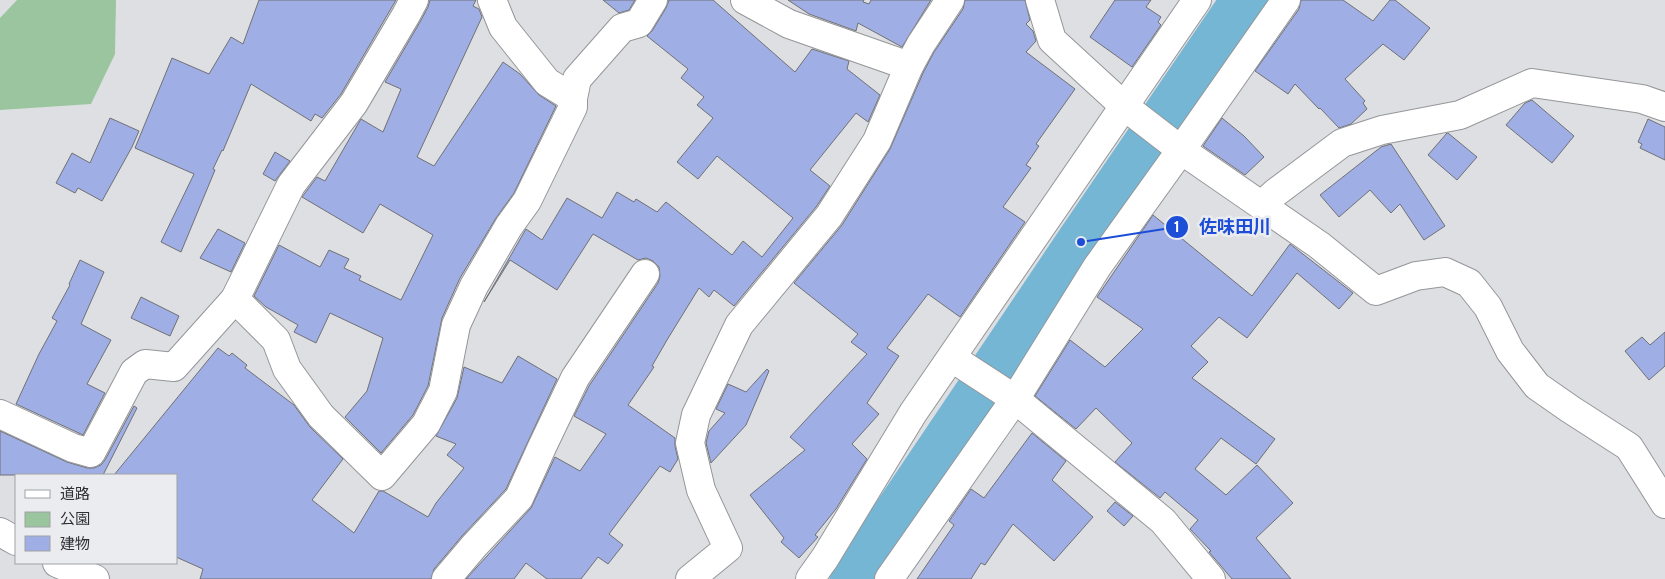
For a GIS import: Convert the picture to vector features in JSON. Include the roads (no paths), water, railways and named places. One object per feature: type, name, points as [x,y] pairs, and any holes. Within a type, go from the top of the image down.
[{"type":"street","points":[[0,414],[73,448],[91,453],[134,372],[145,364],[174,367],[235,300],[291,185],[354,103],[414,0]]},
{"type":"street","points":[[492,0],[503,27],[547,82],[573,98]]},
{"type":"street","points":[[235,300],[276,340],[287,369],[321,416],[382,476],[426,424],[443,391],[456,325],[474,286],[504,235],[527,201],[573,107],[577,79],[622,28],[639,23],[653,0]]},
{"type":"street","points":[[745,0],[789,24],[909,66]]},
{"type":"street","points":[[690,579],[728,548],[701,490],[690,443],[696,416],[740,325],[829,216],[877,141],[909,66],[950,0]]},
{"type":"street","points":[[1040,0],[1052,40],[1129,109],[1179,148],[1319,245],[1376,291],[1416,276],[1445,272],[1469,283],[1488,307],[1510,351],[1537,386],[1570,410],[1630,447],[1665,504]]},
{"type":"street","points":[[810,579],[825,558],[913,413],[957,362],[1129,109],[1197,0]]},
{"type":"street","points":[[889,579],[1012,397],[1097,266],[1179,148],[1286,0]]},
{"type":"street","points":[[1262,205],[1275,193],[1342,143],[1382,130],[1460,115],[1532,83],[1642,99],[1665,107]]},
{"type":"street","points":[[446,579],[474,546],[520,498],[575,378],[645,274]]},
{"type":"street","points":[[957,362],[1012,397],[1164,521],[1211,579]]},
{"type":"street","points":[[0,532],[15,540]]},
{"type":"street","points":[[59,564],[95,579]]},
{"type":"waterway","points":[[854,579],[1246,0]]},
{"type":"place","name":"佐味田川","points":[[1081,242]]}]
